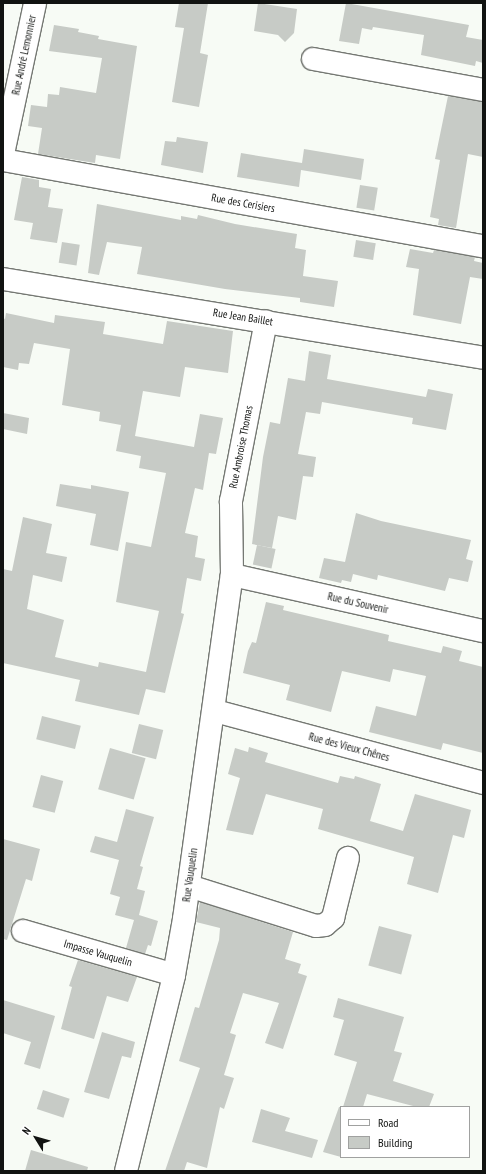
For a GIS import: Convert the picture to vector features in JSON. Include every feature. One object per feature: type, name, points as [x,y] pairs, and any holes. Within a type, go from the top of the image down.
[{"type":"street","name":"Rue André Lemonnier","points":[[3,154],[8,108],[35,3]]},
{"type":"street","points":[[313,59],[483,90]]},
{"type":"street","name":"Rue des Cerisiers","points":[[3,160],[483,246]]},
{"type":"street","name":"Rue Jean Baillet","points":[[3,279],[266,321],[483,358]]},
{"type":"street","name":"Rue Ambroise Thomas","points":[[232,575],[231,501],[266,321]]},
{"type":"street","name":"Rue du Souvenir","points":[[232,575],[483,631]]},
{"type":"street","name":"Rue Vauquelin","points":[[126,1171],[174,975],[215,711],[232,575]]},
{"type":"street","name":"Rue des Vieux Chênes","points":[[215,711],[483,783]]},
{"type":"street","points":[[189,886],[316,926],[325,925],[333,918],[348,858]]},
{"type":"street","name":"Impasse Vauquelin","points":[[23,931],[174,975]]},
{"type":"building","points":[[179,3],[208,3],[200,53],[208,55],[199,107],[172,102],[184,28],[175,27]]},
{"type":"building","points":[[258,3],[297,9],[294,33],[285,42],[278,35],[254,31]]},
{"type":"building","points":[[346,3],[469,25],[466,37],[483,40],[483,63],[476,61],[475,66],[421,55],[424,35],[373,27],[372,30],[362,28],[359,44],[339,41]]},
{"type":"building","points":[[54,25],[79,29],[78,32],[99,36],[98,39],[137,46],[120,159],[96,155],[95,163],[38,154],[42,128],[28,126],[31,105],[47,107],[48,94],[59,95],[60,87],[96,93],[102,58],[49,51]]},
{"type":"building","points":[[448,96],[483,102],[483,157],[468,154],[456,228],[438,225],[439,219],[430,217],[440,160],[435,159]]},
{"type":"building","points":[[177,137],[208,142],[203,173],[161,165],[165,141],[176,142]]},
{"type":"building","points":[[304,149],[364,159],[361,180],[301,170],[299,187],[237,177],[241,153],[302,163]]},
{"type":"building","points":[[22,177],[39,180],[39,187],[51,189],[48,207],[63,209],[57,243],[30,239],[33,223],[14,220]]},
{"type":"building","points":[[360,185],[378,188],[374,211],[356,208]]},
{"type":"building","points":[[97,204],[181,220],[181,216],[197,219],[198,215],[235,224],[297,234],[295,248],[306,250],[303,276],[338,281],[334,307],[300,302],[300,298],[225,289],[137,274],[142,247],[107,242],[99,275],[88,273]]},
{"type":"building","points":[[356,240],[376,243],[373,260],[353,257]]},
{"type":"building","points":[[62,242],[80,245],[76,266],[59,263]]},
{"type":"building","points":[[410,249],[433,253],[434,250],[475,257],[474,261],[483,263],[483,279],[470,277],[461,324],[413,315],[419,269],[406,267]]},
{"type":"building","points":[[6,313],[54,323],[55,315],[105,322],[103,334],[163,344],[167,321],[233,331],[228,373],[185,367],[180,397],[143,391],[135,436],[194,447],[200,414],[223,418],[216,454],[209,453],[203,490],[195,488],[185,533],[198,536],[195,557],[205,559],[201,581],[187,578],[181,613],[184,614],[165,693],[146,689],[139,715],[75,701],[80,680],[3,663],[3,569],[12,571],[23,517],[52,524],[46,553],[67,557],[62,582],[33,575],[27,609],[64,620],[55,657],[98,667],[99,662],[146,672],[159,611],[116,602],[126,542],[151,547],[166,473],[139,468],[141,456],[116,451],[121,425],[99,421],[100,412],[62,405],[70,349],[34,343],[29,364],[19,363],[18,370],[3,367],[3,318],[5,319]]},
{"type":"building","points":[[309,351],[331,355],[327,379],[426,397],[428,389],[453,394],[446,430],[412,424],[413,418],[322,402],[320,414],[306,412],[298,454],[316,457],[313,477],[303,476],[296,520],[278,516],[272,548],[252,544],[263,457],[270,422],[280,424],[288,378],[305,381]]},
{"type":"building","points":[[3,413],[29,418],[27,434],[3,429]]},
{"type":"building","points":[[60,484],[91,489],[91,485],[129,492],[118,551],[90,545],[96,514],[56,506]]},
{"type":"building","points":[[356,513],[381,521],[471,540],[466,559],[473,561],[468,582],[449,578],[445,591],[378,575],[377,580],[353,574],[351,582],[342,580],[341,583],[319,578],[324,558],[345,562]]},
{"type":"building","points":[[257,545],[276,549],[271,569],[253,565]]},
{"type":"building","points":[[266,602],[284,606],[283,610],[389,635],[388,641],[441,653],[443,646],[462,651],[459,661],[483,667],[483,753],[443,743],[441,750],[369,732],[376,706],[416,716],[426,676],[393,669],[390,682],[342,671],[331,712],[286,700],[290,685],[243,673],[248,651],[252,642],[256,643]]},
{"type":"building","points":[[42,716],[81,726],[75,749],[36,739]]},
{"type":"building","points":[[139,724],[163,730],[156,759],[132,753]]},
{"type":"building","points":[[249,747],[268,753],[265,762],[338,783],[340,776],[354,779],[355,776],[381,784],[370,821],[403,831],[415,794],[471,810],[464,838],[453,835],[438,893],[407,884],[414,857],[318,829],[323,809],[266,794],[253,835],[226,830],[240,778],[228,774],[235,748],[248,752]]},
{"type":"building","points":[[110,748],[146,758],[134,800],[98,789]]},
{"type":"building","points":[[41,775],[63,781],[55,813],[32,807]]},
{"type":"building","points":[[126,809],[154,817],[140,866],[143,867],[137,889],[145,891],[139,915],[158,921],[151,946],[148,945],[145,954],[126,948],[134,920],[115,915],[120,897],[110,894],[119,860],[90,852],[95,836],[117,842]]},
{"type":"building","points":[[3,839],[40,849],[32,881],[26,879],[7,940],[3,939]]},
{"type":"building","points":[[200,902],[293,932],[285,959],[301,964],[298,973],[307,976],[283,1049],[265,1043],[279,1003],[243,993],[230,1033],[236,1035],[224,1075],[234,1078],[224,1109],[220,1107],[207,1168],[187,1162],[184,1171],[165,1171],[200,1068],[179,1061],[195,1007],[199,1008],[219,940],[220,928],[196,922]]},
{"type":"building","points":[[379,926],[412,935],[401,974],[368,966]]},
{"type":"building","points":[[78,960],[137,977],[128,1002],[107,996],[94,1039],[61,1029],[72,987],[69,986]]},
{"type":"building","points":[[338,998],[404,1017],[394,1051],[402,1053],[393,1081],[434,1094],[429,1106],[413,1106],[367,1094],[363,1106],[343,1106],[357,1062],[334,1055],[344,1020],[333,1017]]},
{"type":"building","points":[[3,1000],[55,1016],[40,1069],[24,1064],[31,1042],[3,1033]]},
{"type":"building","points":[[102,1032],[135,1042],[131,1058],[122,1056],[109,1099],[84,1092]]},
{"type":"building","points":[[43,1090],[70,1099],[63,1118],[37,1109]]},
{"type":"building","points":[[339,1107],[340,1107],[340,1157],[323,1152]]},
{"type":"building","points":[[261,1109],[290,1118],[285,1131],[318,1140],[312,1158],[252,1142]]},
{"type":"building","points":[[31,1150],[88,1167],[87,1171],[25,1171]]}]
